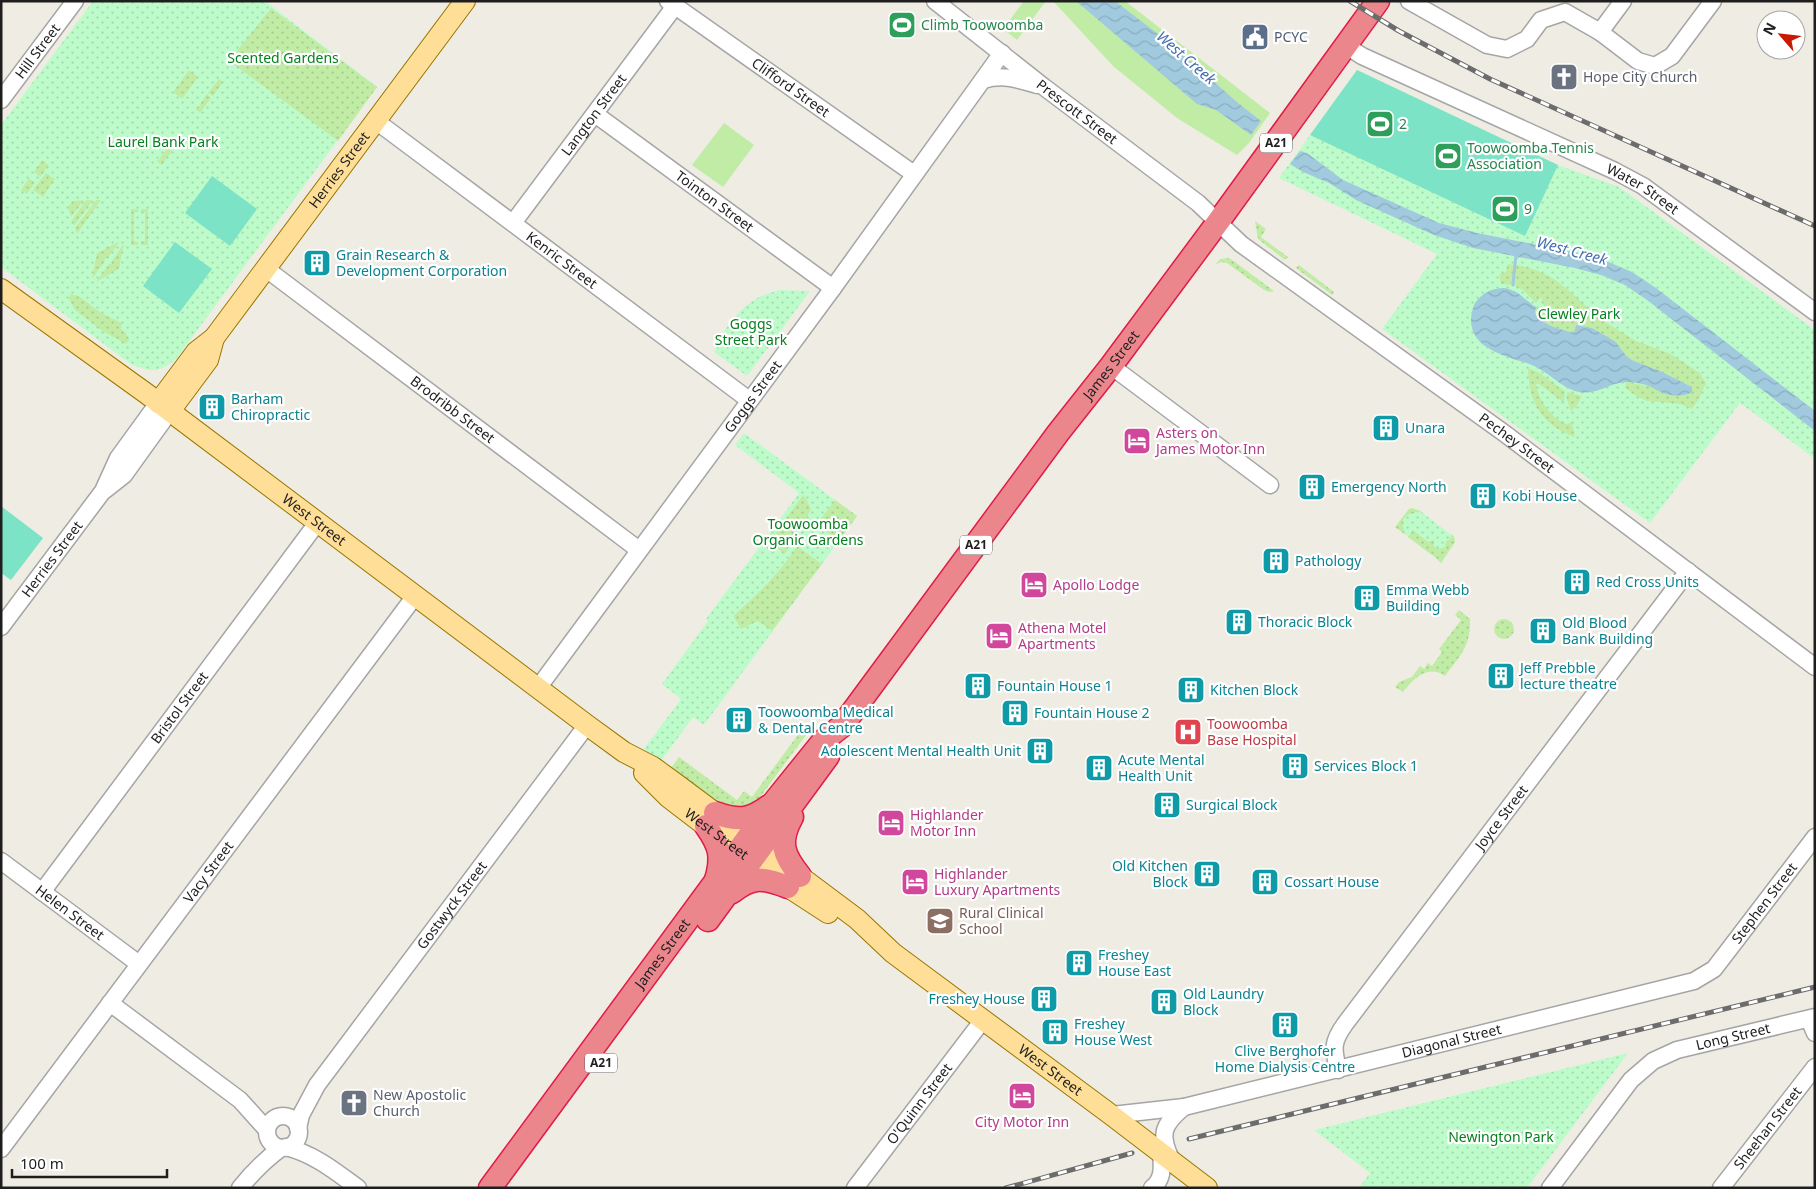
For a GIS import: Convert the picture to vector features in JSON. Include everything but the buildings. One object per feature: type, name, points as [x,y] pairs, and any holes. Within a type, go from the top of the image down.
[{"type":"highway","name":"James Street","points":[[750,849],[774,802],[824,740],[842,726],[1058,433],[1111,366],[1218,222],[1378,1]]},
{"type":"highway","name":"James Street","points":[[509,1188],[750,849],[805,789],[835,745],[842,726]]},
{"type":"highway","points":[[774,802],[760,813],[746,819],[710,819],[720,852],[719,891],[738,887],[756,879],[794,882],[783,838],[805,789]]},
{"type":"highway","name":"James Street","points":[[490,1188],[719,891]]},
{"type":"main road","name":"Herries Street","points":[[164,407],[196,352],[214,338],[465,1]]},
{"type":"main road","name":"West Street","points":[[1,289],[164,407],[587,725],[624,752],[652,767],[710,819],[794,882],[855,932],[893,953],[1112,1115],[1207,1188]]},
{"type":"street","name":"Hill Street","points":[[1,100],[75,1]]},
{"type":"street","name":"Prescott Street","points":[[935,1],[1044,87],[1202,206],[1218,222]]},
{"type":"street","points":[[1409,1],[1487,45],[1507,49],[1527,39],[1541,20],[1565,12],[1600,32],[1638,61],[1655,66],[1672,56],[1713,1]]},
{"type":"street","points":[[1600,32],[1623,1]]},
{"type":"street","name":"Langton Street","points":[[513,223],[595,114],[671,4]]},
{"type":"street","name":"Clifford Street","points":[[671,4],[914,174]]},
{"type":"street","name":"Water Street","points":[[1345,45],[1362,56],[1615,170],[1643,186],[1815,312]]},
{"type":"street","name":"Goggs Street","points":[[538,688],[833,288],[1002,53]]},
{"type":"street","points":[[983,80],[1007,77],[1044,87]]},
{"type":"street","name":"Tointon Street","points":[[595,114],[833,288]]},
{"type":"street","name":"Kenric Street","points":[[376,121],[749,400]]},
{"type":"street","name":"Pechey Street","points":[[1218,222],[1241,244],[1496,428],[1815,667]]},
{"type":"street","name":"Brodribb Street","points":[[265,268],[639,550]]},
{"type":"street","points":[[1111,366],[1270,485]]},
{"type":"street","name":"Herries Street","points":[[1,627],[103,492],[118,458],[164,407]]},
{"type":"street","name":"Bristol Street","points":[[42,892],[317,523]]},
{"type":"street","name":"Joyce Street","points":[[1338,1070],[1334,1042],[1345,1024],[1688,571]]},
{"type":"street","name":"Vacy Street","points":[[1,1149],[415,596]]},
{"type":"street","name":"Gostwyck Street","points":[[298,1130],[301,1115],[317,1085],[587,725]]},
{"type":"street","name":"Stephen Street","points":[[1714,969],[1815,837]]},
{"type":"street","name":"Helen Street","points":[[1,861],[139,964]]},
{"type":"street","name":"Diagonal Street","points":[[1112,1115],[1184,1107],[1338,1070],[1681,986],[1700,979],[1714,969]]},
{"type":"street","points":[[110,1003],[240,1100],[264,1113],[293,1119],[298,1130],[321,1160],[358,1188]]},
{"type":"street","name":"O'Quinn Street","points":[[854,1188],[983,1020]]},
{"type":"street","name":"Long Street","points":[[1550,1188],[1631,1080],[1653,1061],[1677,1050],[1813,1023]]},
{"type":"street","name":"Sheehan Street","points":[[1721,1188],[1815,1067]]},
{"type":"street","name":"Gostwyck Street","points":[[281,1116],[317,1085]]},
{"type":"street","points":[[240,1100],[267,1134],[272,1144],[321,1160]]},
{"type":"street","points":[[1152,1188],[1160,1180],[1166,1157],[1164,1136],[1167,1122],[1184,1107]]},
{"type":"street","points":[[245,1182],[267,1134],[270,1121],[281,1116]]},
{"type":"street","points":[[245,1182],[271,1155],[295,1142],[298,1130]]},
{"type":"green space","name":"Laurel Bank Park","points":[[93,1],[265,1],[377,87],[176,359],[165,367],[156,370],[132,365],[1,267],[1,125]]},
{"type":"green space","points":[[1024,1],[1046,1],[1017,40],[1003,29]]},
{"type":"green space","points":[[1053,1],[1125,1],[1270,113],[1249,143],[1237,155],[1177,118],[1113,66]]},
{"type":"green space","name":"Scented Gardens","points":[[271,8],[377,87],[338,141],[229,61]]},
{"type":"green space","points":[[189,70],[198,77],[182,99],[173,92]]},
{"type":"green space","name":"Clewley Park","points":[[1357,70],[1558,165],[1617,186],[1815,330],[1815,459],[1740,403],[1650,523],[1382,329],[1437,254],[1279,178]]},
{"type":"green space","name":"Toowoomba Tennis Association","points":[[1357,70],[1558,165],[1525,236],[1310,135]]},
{"type":"green space","points":[[219,79],[223,82],[213,96],[208,93]]},
{"type":"green space","points":[[207,94],[211,98],[200,113],[196,110]]},
{"type":"green space","points":[[724,123],[754,145],[723,187],[692,165]]},
{"type":"green space","points":[[168,147],[172,151],[162,165],[157,162]]},
{"type":"green space","points":[[42,160],[49,165],[40,177],[34,172]]},
{"type":"green space","points":[[46,173],[55,179],[43,197],[33,190]]},
{"type":"green space","points":[[212,176],[257,209],[230,246],[185,213]]},
{"type":"green space","points":[[29,178],[35,183],[27,194],[21,190]]},
{"type":"green space","points":[[84,200],[71,217],[68,207],[73,201]]},
{"type":"green space","points":[[86,200],[93,200],[74,226],[72,220]]},
{"type":"green space","points":[[96,200],[101,200],[77,234],[75,228]]},
{"type":"green space","points":[[131,209],[138,209],[138,212],[134,212],[134,241],[138,242],[138,245],[131,245]]},
{"type":"green space","points":[[141,209],[148,209],[148,245],[141,245],[141,242],[145,241],[145,212],[141,212]]},
{"type":"green space","points":[[1255,221],[1266,229],[1261,237],[1288,257],[1285,260],[1258,239]]},
{"type":"green space","points":[[120,241],[108,258],[105,258],[105,261],[92,279],[97,253]]},
{"type":"green space","points":[[175,242],[212,269],[179,313],[143,286]]},
{"type":"green space","points":[[124,243],[119,269],[96,282],[109,264],[112,264]]},
{"type":"green space","points":[[1229,258],[1274,291],[1264,290],[1227,263],[1221,262],[1215,265],[1220,259]]},
{"type":"green space","points":[[1508,264],[1514,265],[1512,285],[1501,284],[1499,274],[1506,272]]},
{"type":"green space","points":[[1299,265],[1334,292],[1332,295],[1296,268]]},
{"type":"green space","points":[[1516,265],[1547,275],[1565,287],[1589,309],[1574,312],[1548,308],[1544,306],[1541,297],[1536,303],[1523,290],[1515,286]]},
{"type":"green space","name":"Goggs Street Park","points":[[779,290],[810,291],[747,376],[714,352],[725,330],[747,305],[763,295]]},
{"type":"green space","points":[[70,294],[79,296],[101,313],[122,323],[121,329],[126,333],[129,340],[126,344],[104,332],[75,310],[69,299]]},
{"type":"green space","points":[[1536,307],[1544,312],[1551,311],[1566,315],[1599,318],[1636,341],[1671,354],[1700,373],[1706,383],[1699,399],[1692,409],[1680,404],[1647,401],[1638,397],[1625,388],[1626,382],[1650,386],[1663,393],[1687,395],[1692,392],[1689,385],[1627,357],[1616,342],[1592,328],[1576,325],[1575,333],[1547,324],[1535,313]]},
{"type":"green space","points":[[1528,368],[1538,372],[1565,391],[1564,403],[1539,384],[1536,384],[1537,391],[1550,413],[1566,424],[1572,422],[1575,437],[1552,425],[1535,405],[1530,388]]},
{"type":"green space","points":[[1567,392],[1582,396],[1576,407],[1571,411],[1567,400]]},
{"type":"green space","name":"Toowoomba Organic Gardens","points":[[744,433],[857,516],[704,725],[693,717],[661,761],[644,749],[681,699],[662,684],[708,621],[706,619],[799,493],[735,445]]},
{"type":"green space","points":[[803,495],[811,510],[785,554],[769,542]]},
{"type":"green space","points":[[835,500],[857,516],[839,541],[816,525]]},
{"type":"green space","points":[[1,506],[43,538],[11,580],[1,573]]},
{"type":"green space","points":[[1412,508],[1422,512],[1406,516],[1403,523],[1405,534],[1395,527],[1409,509]]},
{"type":"green space","points":[[1409,509],[1419,510],[1454,537],[1455,542],[1441,563],[1395,527]]},
{"type":"green space","points":[[1413,530],[1428,542],[1434,540],[1434,546],[1438,549],[1445,547],[1446,541],[1450,539],[1452,534],[1455,542],[1441,563],[1408,537]]},
{"type":"green space","points":[[797,546],[822,564],[772,631],[758,621],[741,629],[733,616],[768,583]]},
{"type":"green space","points":[[1459,610],[1470,619],[1469,636],[1464,650],[1445,676],[1439,673],[1427,672],[1411,682],[1403,692],[1395,687],[1399,682],[1412,677],[1420,666],[1424,669],[1428,663],[1432,666],[1442,652],[1439,649],[1461,620],[1455,615]]},
{"type":"green space","points":[[1504,619],[1511,622],[1514,629],[1511,636],[1504,639],[1497,636],[1494,629],[1497,622]]},
{"type":"green space","points":[[806,724],[812,727],[758,800],[746,808],[733,808],[723,805],[695,787],[671,768],[679,757],[737,800],[744,791],[752,797]]},
{"type":"green space","name":"Newington Park","points":[[1628,1053],[1527,1188],[1359,1188],[1370,1173],[1314,1130]]},
{"type":"water","name":"West Creek","points":[[1076,1],[1115,1],[1171,44],[1261,121],[1251,135],[1216,110],[1197,104]]},
{"type":"water","points":[[1300,151],[1307,153],[1343,180],[1439,223],[1477,233],[1578,253],[1606,261],[1632,272],[1656,288],[1815,411],[1815,431],[1647,300],[1625,285],[1601,275],[1575,268],[1473,248],[1434,235],[1356,200],[1329,183],[1290,164]]},
{"type":"water","points":[[1504,288],[1518,293],[1536,307],[1535,313],[1547,324],[1574,333],[1576,325],[1592,328],[1616,342],[1627,357],[1692,387],[1692,392],[1682,395],[1670,395],[1650,386],[1628,382],[1619,383],[1593,392],[1575,391],[1536,367],[1496,352],[1479,341],[1471,322],[1471,314],[1475,303],[1484,294],[1491,290]]},
{"type":"waterway","points":[[1513,285],[1516,254]]},
{"type":"railway","points":[[1350,1],[1399,31],[1490,79],[1815,226]]},
{"type":"railway","points":[[1189,1139],[1815,987]]},
{"type":"railway","points":[[1006,1188],[1132,1153]]},
{"type":"place","name":"Climb Toowoomba","points":[[902,25]]},
{"type":"place","name":"PCYC","points":[[1255,37]]},
{"type":"place","name":"Hope City Church","points":[[1564,77]]},
{"type":"place","name":"2","points":[[1380,124]]},
{"type":"place","name":"Toowoomba Tennis Association","points":[[1448,156]]},
{"type":"place","name":"9","points":[[1505,209]]},
{"type":"place","name":"Grain Research & Development Corporation","points":[[317,263]]},
{"type":"place","name":"Barham Chiropractic","points":[[212,407]]},
{"type":"place","name":"Unara","points":[[1386,428]]},
{"type":"place","name":"Asters on James Motor Inn","points":[[1137,441]]},
{"type":"place","name":"Emergency North","points":[[1312,487]]},
{"type":"place","name":"Kobi House","points":[[1483,496]]},
{"type":"place","name":"Pathology","points":[[1276,561]]},
{"type":"place","name":"Red Cross Units","points":[[1577,582]]},
{"type":"place","name":"Apollo Lodge","points":[[1034,585]]},
{"type":"place","name":"Emma Webb Building","points":[[1367,598]]},
{"type":"place","name":"Thoracic Block","points":[[1239,622]]},
{"type":"place","name":"Old Blood Bank Building","points":[[1543,631]]},
{"type":"place","name":"Athena Motel Apartments","points":[[999,636]]},
{"type":"place","name":"Jeff Prebble lecture theatre","points":[[1501,676]]},
{"type":"place","name":"Fountain House 1","points":[[978,686]]},
{"type":"place","name":"Kitchen Block","points":[[1191,690]]},
{"type":"place","name":"Fountain House 2","points":[[1015,713]]},
{"type":"place","name":"Toowoomba Medical & Dental Centre","points":[[739,720]]},
{"type":"place","name":"Toowoomba Base Hospital","points":[[1188,732]]},
{"type":"place","name":"Adolescent Mental Health Unit","points":[[1040,751]]},
{"type":"place","name":"Services Block 1","points":[[1295,766]]},
{"type":"place","name":"Acute Mental Health Unit","points":[[1099,768]]},
{"type":"place","name":"Surgical Block","points":[[1167,805]]},
{"type":"place","name":"Highlander Motor Inn","points":[[891,823]]},
{"type":"place","name":"Old Kitchen Block","points":[[1207,874]]},
{"type":"place","name":"Highlander Luxury Apartments","points":[[915,882]]},
{"type":"place","name":"Cossart House","points":[[1265,882]]},
{"type":"place","name":"Rural Clinical School","points":[[940,921]]},
{"type":"place","name":"Freshey House East","points":[[1079,963]]},
{"type":"place","name":"Freshey House","points":[[1044,999]]},
{"type":"place","name":"Old Laundry Block","points":[[1164,1002]]},
{"type":"place","name":"Clive Berghofer Home Dialysis Centre","points":[[1285,1025]]},
{"type":"place","name":"Freshey House West","points":[[1055,1032]]},
{"type":"place","name":"City Motor Inn","points":[[1022,1096]]},
{"type":"place","name":"New Apostolic Church","points":[[354,1103]]}]
